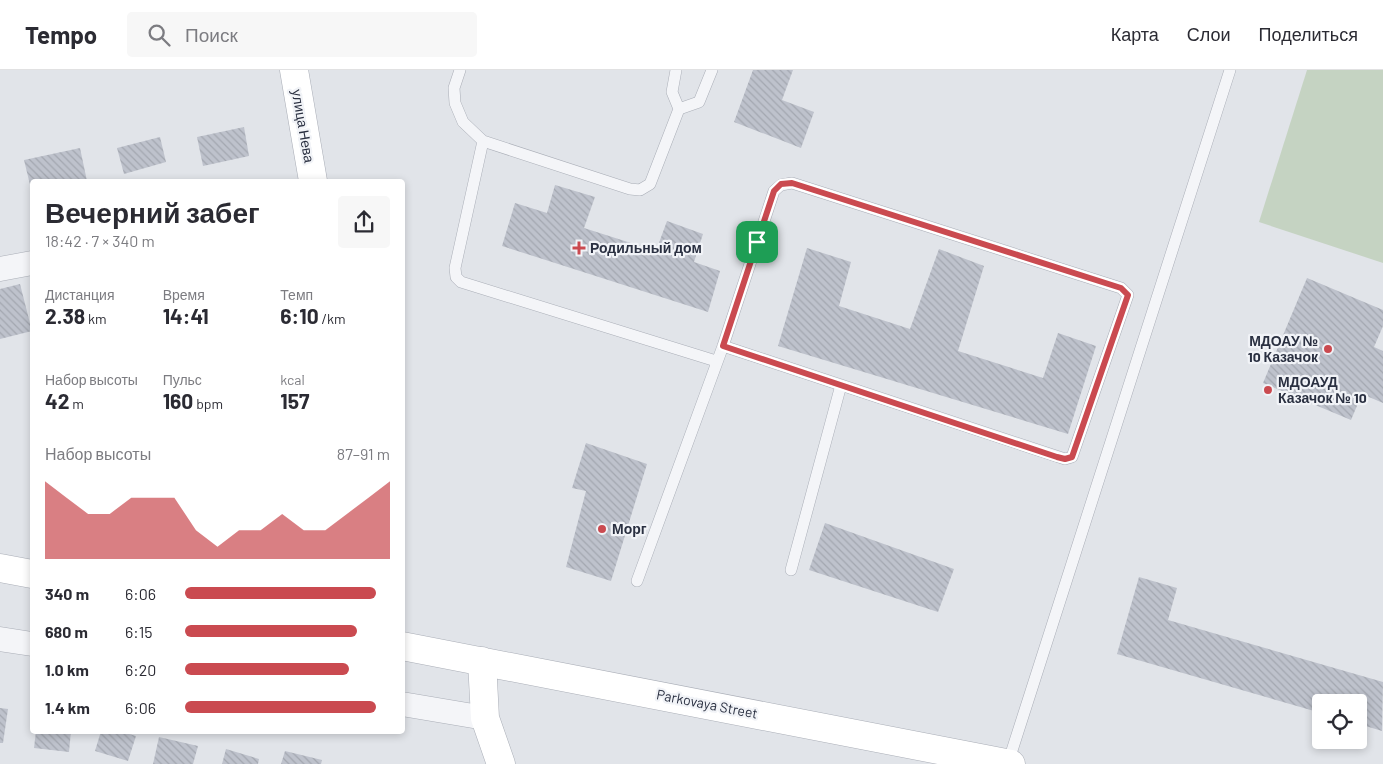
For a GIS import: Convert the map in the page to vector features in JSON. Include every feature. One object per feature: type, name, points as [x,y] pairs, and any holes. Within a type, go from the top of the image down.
[{"type":"main road","name":"улица Нева","points":[[294,70],[313,179]]},
{"type":"main road","points":[[0,568],[30,574]]},
{"type":"main road","name":"Parkovaya Street","points":[[405,647],[959,759],[1010,764]]},
{"type":"main road","points":[[482,661],[485,718],[501,764]]},
{"type":"street","points":[[0,269],[30,263]]},
{"type":"street","points":[[0,639],[30,644]]},
{"type":"street","points":[[405,705],[485,718]]},
{"type":"lane","points":[[460,70],[454,88],[455,103],[463,122],[483,140],[630,190],[640,190],[650,184],[679,109],[672,92],[676,70]]},
{"type":"lane","points":[[679,109],[699,102],[712,70]]},
{"type":"lane","points":[[1010,764],[1230,70]]},
{"type":"lane","points":[[483,140],[455,268],[456,276],[461,282],[716,361]]},
{"type":"lane","points":[[637,581],[723,346],[774,191],[781,184],[792,183],[1121,288],[1128,295],[1072,457],[1065,459],[723,346]]},
{"type":"lane","points":[[791,570],[841,385]]},
{"type":"green space","points":[[1307,70],[1383,70],[1383,263],[1259,222]]},
{"type":"building","points":[[753,70],[793,70],[782,100],[814,112],[801,148],[734,122]]},
{"type":"building","points":[[244,127],[249,156],[203,166],[197,137]]},
{"type":"building","points":[[160,137],[166,162],[124,174],[117,148]]},
{"type":"building","points":[[80,148],[87,179],[30,179],[30,185],[24,160]]},
{"type":"building","name":"Родильный дом","points":[[555,185],[595,197],[584,228],[656,251],[667,221],[703,234],[694,262],[720,271],[708,312],[502,246],[515,203],[547,213]]},
{"type":"building","points":[[807,248],[851,262],[839,306],[910,329],[939,249],[984,266],[958,351],[1043,378],[1058,333],[1096,346],[1068,434],[778,346]]},
{"type":"building","name":"МДОАУ № 10 Казачок","points":[[1307,278],[1383,310],[1383,326],[1374,347],[1383,351],[1383,403],[1362,394],[1351,420],[1263,383]]},
{"type":"building","points":[[20,284],[30,323],[30,332],[0,339],[0,289]]},
{"type":"building","name":"Морг","points":[[586,443],[647,464],[611,581],[566,567],[586,491],[572,488]]},
{"type":"building","points":[[825,523],[954,569],[938,612],[809,570]]},
{"type":"building","points":[[1139,577],[1177,588],[1168,620],[1383,682],[1382,731],[1367,726],[1367,694],[1312,694],[1312,710],[1117,654]]},
{"type":"building","points":[[0,708],[8,709],[3,743],[0,743]]},
{"type":"building","points":[[36,734],[71,734],[69,752],[34,748]]},
{"type":"building","points":[[100,734],[129,734],[136,736],[128,761],[95,751]]},
{"type":"building","points":[[159,737],[198,746],[193,764],[153,764]]},
{"type":"building","points":[[226,749],[259,759],[258,764],[222,764]]},
{"type":"building","points":[[285,751],[322,760],[321,764],[281,764]]},
{"type":"place","name":"Родильный дом","points":[[579,248]]},
{"type":"place","name":"МДОАУ № 10 Казачок","points":[[1328,349]]},
{"type":"place","name":"МДОАУД Казачок № 10","points":[[1268,390]]},
{"type":"place","name":"Морг","points":[[602,529]]},
{"type":"route","points":[[792,183],[1121,288],[1128,295],[1072,457],[1065,459],[1057,457],[723,346],[757,242],[774,191],[781,184],[792,183]]}]
